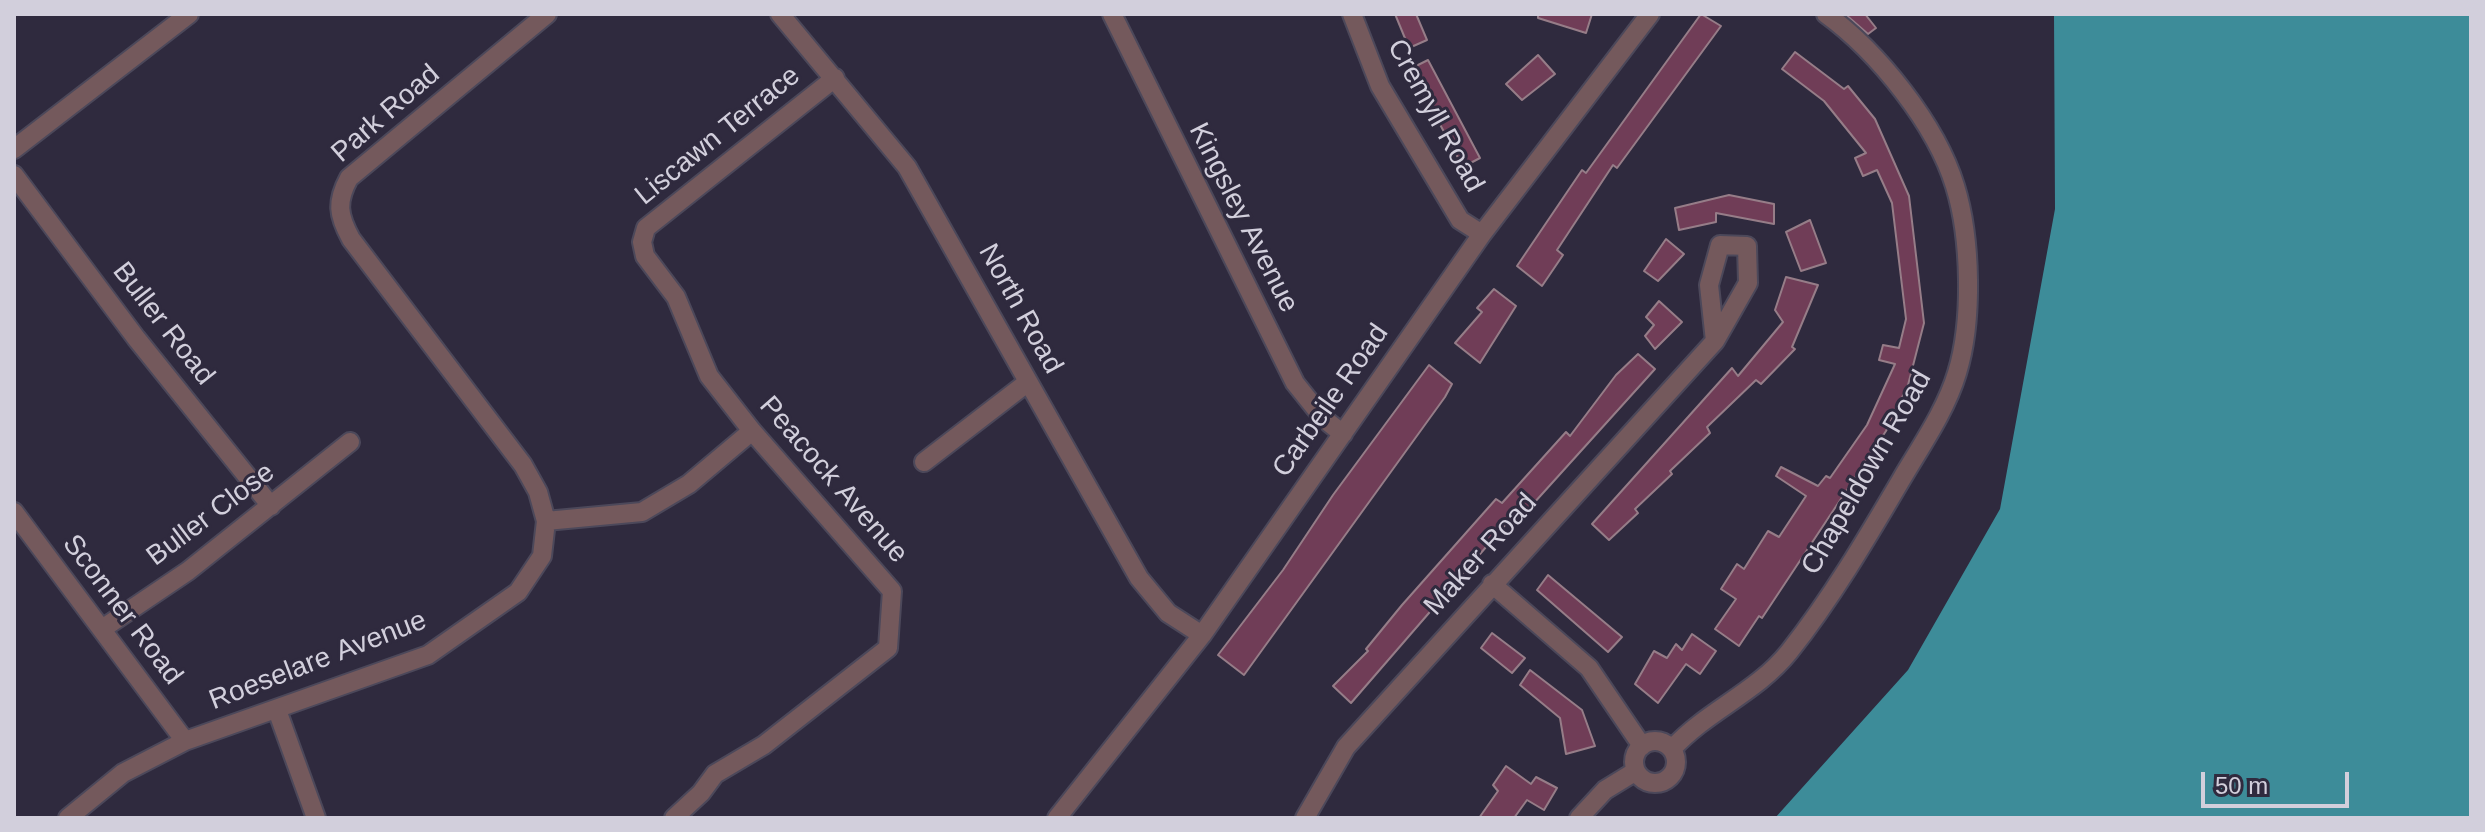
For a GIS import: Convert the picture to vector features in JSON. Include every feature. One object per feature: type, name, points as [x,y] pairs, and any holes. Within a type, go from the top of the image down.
[{"type":"street","points":[[14,149],[189,14]]},
{"type":"street","name":"Park Road","points":[[546,521],[538,492],[523,465],[413,324],[351,239],[339,217],[340,196],[349,178],[547,14]]},
{"type":"street","name":"Kingsley Avenue","points":[[1112,14],[1295,383],[1323,418],[1343,434]]},
{"type":"street","name":"Cremyll Road","points":[[1352,14],[1380,86],[1460,220],[1482,234]]},
{"type":"street","name":"Carbeile Road","points":[[1057,818],[1202,635],[1482,234],[1650,14]]},
{"type":"street","name":"Chapeldown Road","points":[[1636,771],[1651,783],[1666,781],[1675,770],[1673,748],[1691,728],[1769,674],[1789,652],[1867,537],[1928,434],[1957,373],[1967,311],[1966,253],[1955,186],[1927,129],[1887,70],[1826,14]]},
{"type":"street","name":"North Road","points":[[788,17],[907,167],[1139,578],[1168,613],[1202,635]]},
{"type":"street","name":"Liscawn Terrace","points":[[642,242],[646,228],[835,78]]},
{"type":"street","name":"Buller Road","points":[[14,175],[136,338],[271,506]]},
{"type":"street","name":"Peacock Avenue","points":[[642,242],[645,256],[676,297],[689,322],[709,376],[752,431],[892,591],[888,648],[764,745],[715,774],[701,793],[674,818]]},
{"type":"street","name":"Maker Road","points":[[1305,818],[1346,747],[1715,341],[1748,283],[1747,246],[1720,245],[1709,285],[1715,341]]},
{"type":"street","points":[[924,462],[1028,382]]},
{"type":"street","points":[[546,521],[642,512],[689,484],[752,431]]},
{"type":"street","name":"Buller Close","points":[[102,629],[188,571],[350,442]]},
{"type":"street","name":"Sconner Road","points":[[14,512],[185,741]]},
{"type":"street","name":"Roeselare Avenue","points":[[68,818],[123,773],[185,741],[428,655],[518,592],[542,556],[546,521]]},
{"type":"street","points":[[1492,584],[1589,668],[1642,746]]},
{"type":"street","points":[[277,710],[316,818]]},
{"type":"street","points":[[1579,818],[1605,790],[1636,771],[1635,758],[1642,746],[1656,742],[1673,748]]},
{"type":"shaded area","points":[[2054,14],[2471,14],[2471,818],[1775,818],[1908,670],[2000,509],[2055,209]]},
{"type":"building","points":[[1395,14],[1416,14],[1427,40],[1409,48]]},
{"type":"building","points":[[1538,14],[1592,14],[1586,33],[1538,18]]},
{"type":"building","points":[[1701,14],[1721,26],[1617,168],[1613,165],[1557,250],[1563,255],[1542,286],[1517,266],[1582,170],[1586,173]]},
{"type":"building","points":[[1845,14],[1865,14],[1876,28],[1868,34]]},
{"type":"building","points":[[1795,52],[1844,89],[1848,86],[1875,119],[1909,196],[1924,323],[1908,385],[1886,431],[1762,618],[1759,616],[1739,646],[1715,629],[1736,599],[1721,589],[1737,564],[1744,569],[1768,531],[1779,537],[1806,496],[1776,476],[1781,467],[1818,486],[1826,476],[1830,478],[1867,425],[1895,364],[1879,360],[1883,345],[1899,348],[1906,319],[1892,203],[1877,170],[1863,176],[1855,158],[1866,153],[1824,101],[1782,69]]},
{"type":"building","points":[[1538,55],[1555,74],[1522,100],[1506,84]]},
{"type":"building","points":[[1428,60],[1480,158],[1463,167],[1410,69]]},
{"type":"building","points":[[1729,195],[1774,204],[1774,224],[1716,213],[1716,222],[1679,230],[1675,208]]},
{"type":"building","points":[[1810,220],[1826,263],[1801,271],[1786,232]]},
{"type":"building","points":[[1666,239],[1684,254],[1658,281],[1644,271]]},
{"type":"building","points":[[1786,277],[1818,285],[1792,347],[1795,349],[1761,384],[1756,380],[1707,427],[1710,433],[1670,471],[1672,474],[1635,509],[1638,513],[1609,540],[1592,524],[1732,368],[1738,376],[1783,322],[1775,310]]},
{"type":"building","points":[[1494,289],[1516,306],[1480,363],[1455,343],[1482,312],[1477,308]]},
{"type":"building","points":[[1659,301],[1682,322],[1655,349],[1645,336],[1654,325],[1646,317]]},
{"type":"building","points":[[1638,354],[1655,369],[1524,514],[1519,509],[1351,703],[1333,686],[1368,651],[1366,649],[1402,605],[1496,499],[1502,503],[1566,432],[1570,436],[1616,375]]},
{"type":"building","points":[[1429,365],[1452,384],[1445,397],[1244,675],[1218,655],[1283,570],[1333,495]]},
{"type":"building","points":[[1548,575],[1622,637],[1608,652],[1537,590]]},
{"type":"building","points":[[1492,633],[1525,658],[1512,673],[1481,648]]},
{"type":"building","points":[[1692,634],[1716,651],[1700,674],[1686,664],[1658,703],[1635,684],[1654,651],[1667,658],[1676,644],[1682,650]]},
{"type":"building","points":[[1530,670],[1582,710],[1595,746],[1566,754],[1560,718],[1520,685]]},
{"type":"building","points":[[1506,766],[1531,784],[1536,777],[1557,788],[1544,810],[1527,800],[1514,818],[1479,818],[1498,791],[1493,785]]}]
